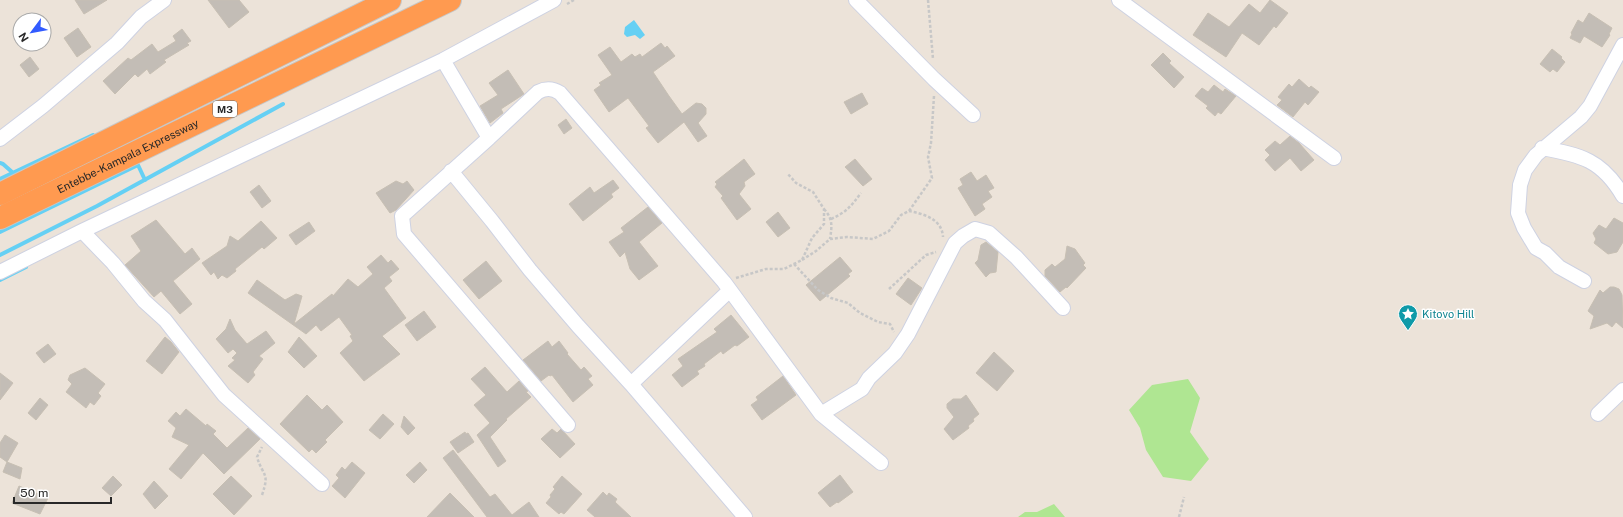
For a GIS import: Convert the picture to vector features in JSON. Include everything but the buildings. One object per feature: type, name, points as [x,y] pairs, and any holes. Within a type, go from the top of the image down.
[{"type":"highway","name":"Entebbe-Kampala Expressway","points":[[0,194],[390,0]]},
{"type":"highway","name":"Entebbe-Kampala Expressway","points":[[0,218],[450,0]]},
{"type":"street","points":[[0,139],[43,106],[117,43],[141,17],[164,0]]},
{"type":"street","points":[[0,272],[82,231],[443,60],[554,0]]},
{"type":"street","points":[[856,0],[934,79],[973,115]]},
{"type":"street","points":[[1119,0],[1334,158]]},
{"type":"street","points":[[1584,280],[1559,267],[1545,253],[1536,248],[1524,228],[1518,213],[1520,185],[1525,170],[1542,148],[1585,113],[1598,93],[1607,73],[1623,45]]},
{"type":"street","points":[[443,60],[489,138]]},
{"type":"street","points":[[568,425],[404,234],[402,216],[538,92],[544,89],[555,90],[560,93],[727,286],[821,414],[881,463]]},
{"type":"street","points":[[1542,148],[1569,153],[1590,160],[1610,178],[1623,196]]},
{"type":"street","points":[[451,171],[535,276],[631,384],[745,517]]},
{"type":"street","points":[[821,414],[862,389],[869,378],[896,353],[900,344],[908,334],[955,243],[975,229],[989,234],[1016,257],[1064,308]]},
{"type":"street","points":[[82,231],[113,263],[144,301],[166,320],[224,395],[322,484]]},
{"type":"street","points":[[631,384],[727,286]]},
{"type":"street","points":[[1598,414],[1623,390]]},
{"type":"path","points":[[727,286],[745,274],[766,270],[784,269],[816,251],[830,239],[847,237],[873,239],[889,231],[901,215],[909,211],[932,178],[928,157],[934,108],[934,79],[928,0]]},
{"type":"path","points":[[787,173],[796,183],[813,192],[831,219],[830,239]]},
{"type":"path","points":[[831,219],[843,214],[851,207],[861,193]]},
{"type":"path","points":[[802,260],[812,238],[824,224],[824,209]]},
{"type":"path","points":[[909,211],[927,215],[936,222],[943,233],[944,264]]},
{"type":"path","points":[[889,289],[926,254],[938,252],[944,264]]},
{"type":"path","points":[[794,264],[818,290],[831,298],[848,303],[860,313],[878,322],[890,324],[900,344]]},
{"type":"path","points":[[262,495],[266,482],[265,473],[257,457],[261,449],[273,438]]},
{"type":"path","points":[[1179,517],[1184,498]]},
{"type":"green space","points":[[1188,379],[1200,398],[1190,432],[1209,459],[1191,481],[1163,477],[1146,450],[1140,428],[1129,410],[1152,385]]},
{"type":"green space","points":[[1054,504],[1065,517],[1018,517],[1025,512],[1037,512]]},
{"type":"water","points":[[634,20],[645,35],[640,39],[635,35],[627,37],[624,34],[625,27]]},
{"type":"waterway","points":[[0,255],[97,206],[283,104]]},
{"type":"waterway","points":[[0,179],[93,135]]},
{"type":"waterway","points":[[0,163],[12,172]]},
{"type":"waterway","points":[[0,232],[138,165],[145,180]]},
{"type":"waterway","points":[[0,280],[26,267]]},
{"type":"place","name":"Kitovo Hill","points":[[1408,331]]}]
